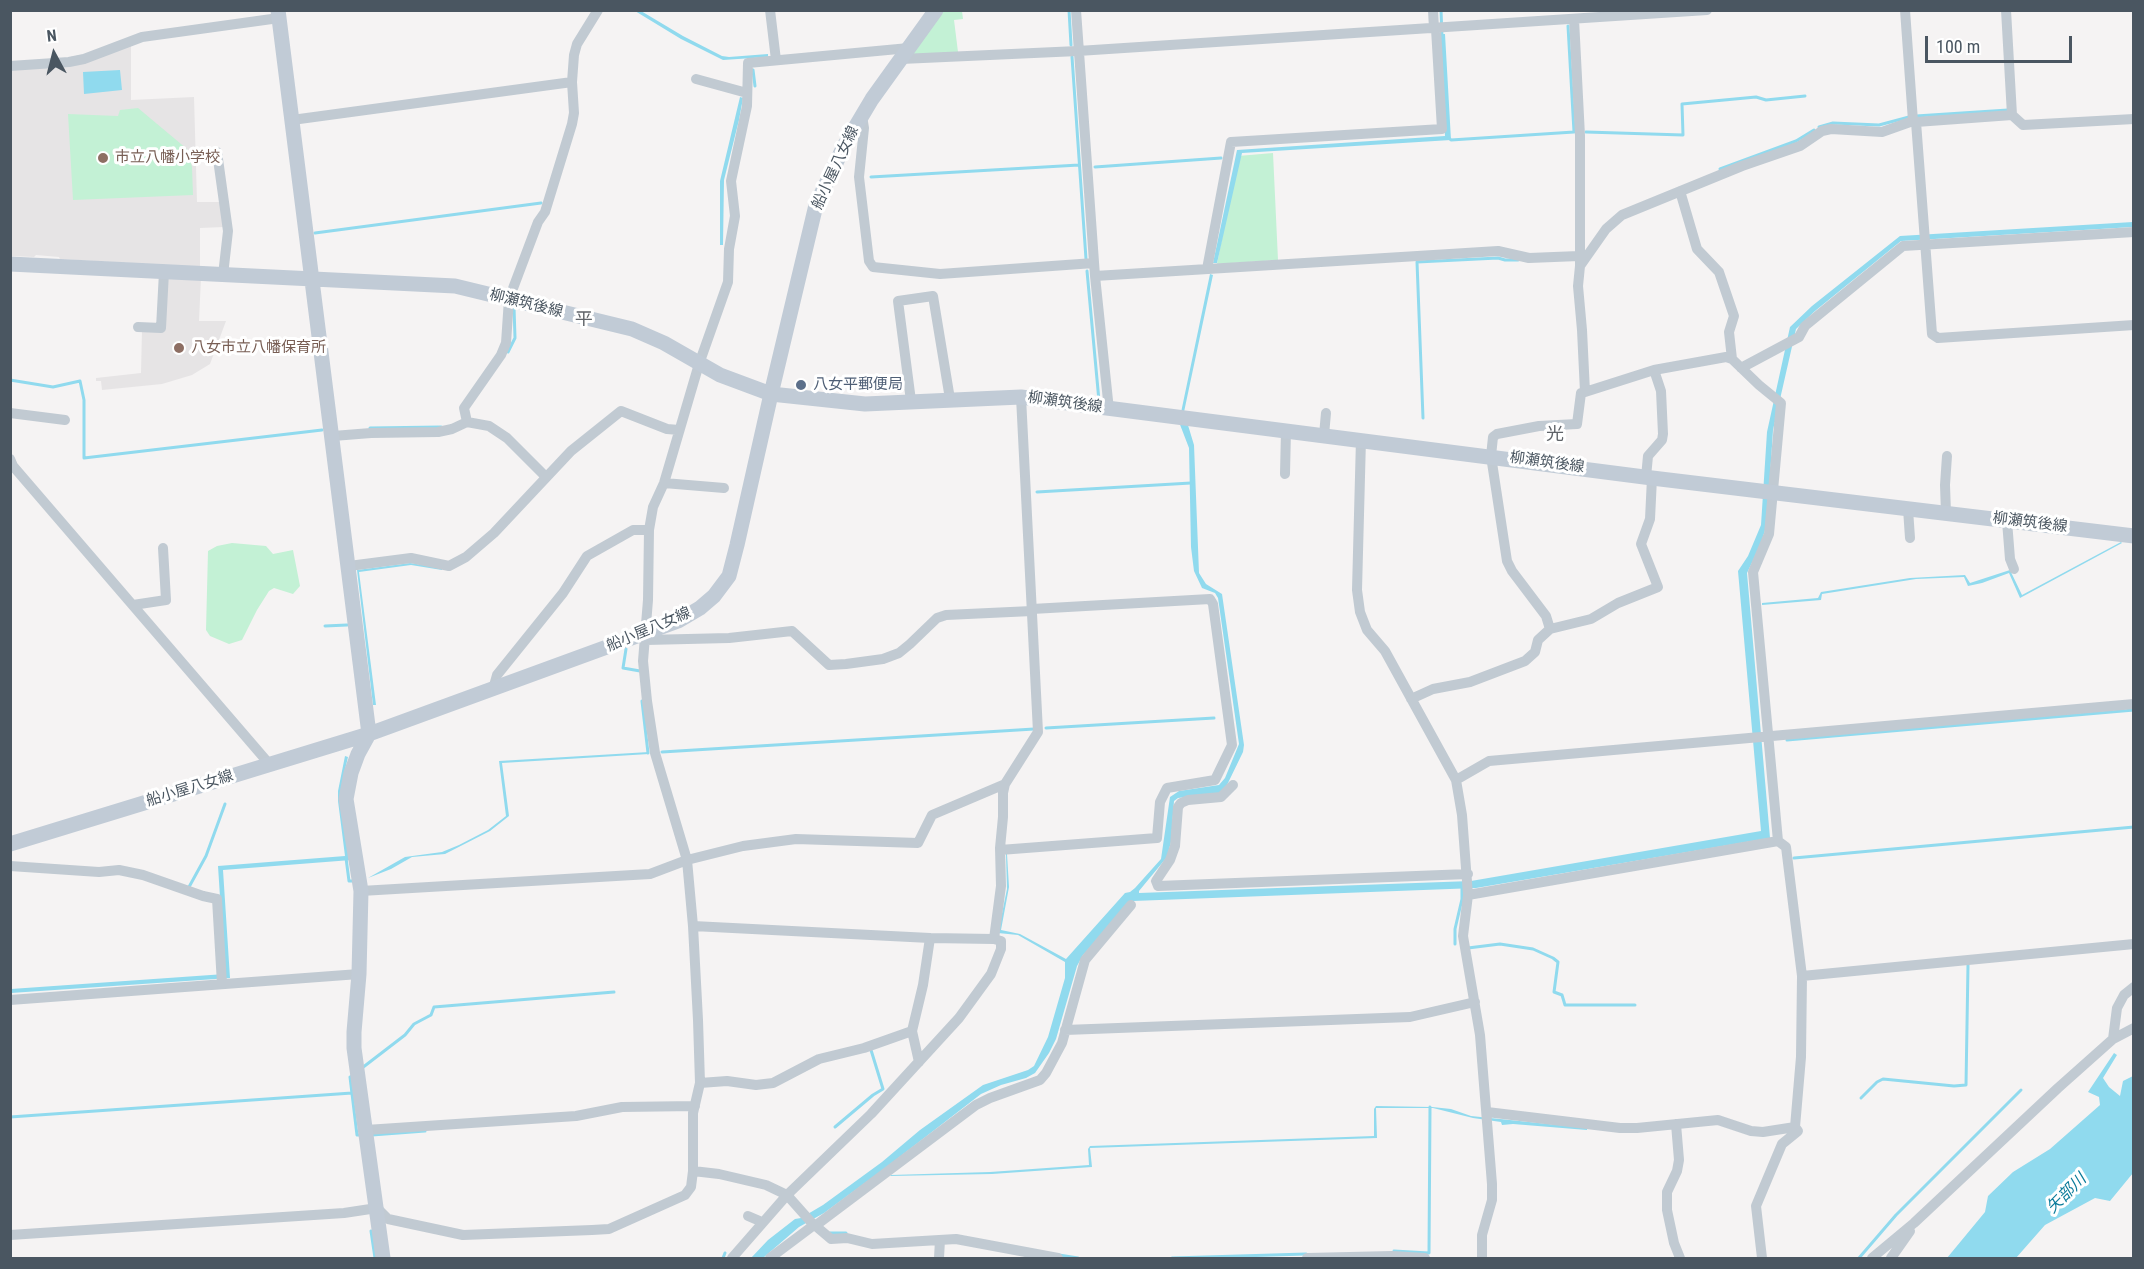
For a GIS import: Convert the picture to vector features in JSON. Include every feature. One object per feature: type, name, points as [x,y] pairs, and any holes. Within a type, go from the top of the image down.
[{"type":"main road","name":"船小屋八女線","points":[[10,844],[203,784],[271,766],[646,637],[700,608],[714,596],[729,576],[816,205],[844,146],[862,116],[936,10]]},
{"type":"main road","points":[[279,14],[369,734],[351,773],[346,800],[361,891],[354,1048],[383,1258]]},
{"type":"main road","name":"柳瀬筑後線","points":[[10,264],[455,286],[632,329],[664,343],[720,375],[771,394],[865,404],[1021,397],[1109,410],[1360,439],[2133,536]]},
{"type":"street","points":[[467,422],[465,408],[506,343],[509,299],[538,222],[545,212],[572,124],[574,113],[572,82],[577,44],[598,10]]},
{"type":"street","points":[[770,10],[776,60]]},
{"type":"street","points":[[1076,10],[1095,276],[1109,410]]},
{"type":"street","points":[[1207,269],[1231,142],[1442,129],[1432,10]]},
{"type":"street","points":[[1510,10],[1511,23]]},
{"type":"street","points":[[10,1235],[344,1213],[377,1208],[388,1219],[463,1235],[609,1229],[685,1196],[691,1187],[695,1106],[700,1083],[693,926],[687,860],[655,753],[647,701],[643,661],[646,637],[649,530],[653,507],[664,483],[699,364],[728,282],[725,255],[735,216],[731,181],[747,106],[748,63],[905,54],[1078,51],[1435,29],[1574,19],[1593,14],[1707,10]]},
{"type":"street","points":[[1905,10],[1926,240],[1932,334],[1938,338],[2133,326]]},
{"type":"street","points":[[2006,10],[2012,115],[2023,126],[2133,119]]},
{"type":"street","points":[[10,66],[69,62],[84,59],[142,37],[279,14]]},
{"type":"street","points":[[1574,19],[1580,136],[1578,286],[1585,392]]},
{"type":"street","points":[[696,79],[747,93]]},
{"type":"street","points":[[292,120],[572,82]]},
{"type":"street","points":[[1579,261],[1606,229],[1622,215],[1747,164],[1800,146],[1822,132],[1831,129],[1882,132],[1915,122],[2012,115]]},
{"type":"street","points":[[862,116],[864,128],[859,177],[869,261],[873,267],[940,274],[1094,263]]},
{"type":"street","points":[[217,152],[228,231],[223,275]]},
{"type":"street","points":[[1680,191],[1697,249],[1719,272],[1734,316],[1729,332],[1732,359]]},
{"type":"street","points":[[1741,368],[1799,337],[1805,326],[1903,246],[1926,240],[2133,232]]},
{"type":"street","points":[[1095,276],[1498,250],[1529,258],[1579,261]]},
{"type":"street","points":[[138,327],[160,328],[164,272]]},
{"type":"street","points":[[911,401],[906,352],[897,301],[933,296],[950,399]]},
{"type":"street","points":[[1550,629],[1546,616],[1507,561],[1491,456],[1492,437],[1539,426],[1577,424],[1581,393],[1654,370],[1726,357],[1732,359],[1781,403],[1769,492],[1769,534],[1753,572],[1761,737],[1778,841],[1786,847],[1802,976],[1801,1057],[1795,1126],[1798,1131],[1782,1144],[1756,1206],[1762,1258]]},
{"type":"street","points":[[1411,699],[1433,689],[1470,682],[1525,662],[1535,652],[1538,640],[1550,629],[1591,619],[1618,603],[1658,587],[1641,544],[1650,519],[1648,456],[1662,440],[1663,434],[1661,391],[1654,370]]},
{"type":"street","points":[[994,939],[1001,886],[1002,793],[1005,784],[1038,732],[1021,397]]},
{"type":"street","points":[[349,566],[411,558],[449,566],[466,557],[494,533],[571,451],[621,411],[658,426],[679,430]]},
{"type":"street","points":[[10,413],[65,420]]},
{"type":"street","points":[[1324,435],[1326,413]]},
{"type":"street","points":[[333,436],[438,432],[467,422],[489,426],[507,438],[546,477]]},
{"type":"street","points":[[1285,474],[1286,430]]},
{"type":"street","points":[[1360,439],[1357,590],[1360,612],[1367,630],[1385,651],[1456,780],[1468,874],[1463,936],[1475,1002],[1487,1112],[1492,1200],[1482,1235],[1482,1258]]},
{"type":"street","points":[[1946,513],[1947,456]]},
{"type":"street","points":[[10,459],[13,466],[271,766]]},
{"type":"street","points":[[664,483],[724,488]]},
{"type":"street","points":[[1908,509],[1910,538]]},
{"type":"street","points":[[2007,521],[2010,559],[2014,569]]},
{"type":"street","points":[[493,689],[497,675],[563,593],[587,556],[633,530],[649,530]]},
{"type":"street","points":[[132,605],[166,600],[163,548]]},
{"type":"street","points":[[646,637],[729,638],[792,631],[829,665],[846,664],[883,659],[899,653],[932,622],[946,615],[1210,599],[1213,604],[1232,745],[1215,780],[1167,788],[1160,802],[1157,838],[1000,849]]},
{"type":"street","points":[[1456,780],[1489,761],[2133,704]]},
{"type":"street","points":[[361,891],[650,874],[687,860],[743,846],[796,839],[918,843],[932,815],[1005,784]]},
{"type":"street","points":[[1233,785],[1221,797],[1188,800],[1180,803],[1175,846],[1170,860],[1156,881],[1158,886],[1468,874]]},
{"type":"street","points":[[1468,895],[1778,841]]},
{"type":"street","points":[[10,866],[119,870],[143,875],[203,897],[217,899],[222,979]]},
{"type":"street","points":[[770,1258],[976,1105],[1040,1080],[1053,1062],[1065,1030],[1085,960],[1131,905]]},
{"type":"street","points":[[693,926],[1001,941],[1001,949],[991,974],[958,1018],[871,1114],[762,1222],[732,1258]]},
{"type":"street","points":[[919,1062],[912,1031],[923,985],[930,938]]},
{"type":"street","points":[[1802,976],[2133,944]]},
{"type":"street","points":[[10,1000],[222,979],[359,974]]},
{"type":"street","points":[[2114,1039],[2117,1008],[2124,995],[2133,987]]},
{"type":"street","points":[[1065,1030],[1410,1017],[1475,1002]]},
{"type":"street","points":[[1872,1258],[1914,1223],[2057,1089],[2114,1039],[2133,1028]]},
{"type":"street","points":[[700,1083],[727,1081],[756,1085],[773,1083],[819,1059],[864,1048],[912,1031]]},
{"type":"street","points":[[366,1130],[576,1116],[622,1107],[695,1106]]},
{"type":"street","points":[[1487,1112],[1620,1128],[1718,1120],[1752,1131],[1763,1132],[1795,1126]]},
{"type":"street","points":[[1676,1124],[1679,1160],[1668,1192],[1667,1210],[1674,1243],[1680,1258]]},
{"type":"street","points":[[693,1171],[719,1174],[766,1185],[788,1195],[801,1212],[831,1239],[847,1238],[872,1244],[956,1239],[1058,1258]]},
{"type":"street","points":[[748,1216],[762,1222]]},
{"type":"street","points":[[1891,1258],[1914,1223]]},
{"type":"street","points":[[939,1258],[940,1240]]},
{"type":"street","points":[[1307,1258],[1425,1258]]},
{"type":"shaded area","name":"市立八幡小学校","points":[[131,44],[131,100],[194,97],[197,202],[222,202],[224,227],[200,228],[200,267],[60,259],[59,257],[36,255],[34,257],[11,256],[10,70]]},
{"type":"shaded area","name":"八女市立八幡保育所","points":[[167,274],[201,277],[199,321],[226,321],[210,364],[192,375],[162,384],[102,390],[101,381],[96,381],[96,378],[141,373],[142,330],[163,331]]},
{"type":"green space","points":[[942,11],[962,11],[963,19],[954,20],[958,52],[910,55]]},
{"type":"green space","points":[[138,108],[187,149],[192,167],[193,195],[73,200],[68,114],[118,116],[120,110]]},
{"type":"green space","points":[[1273,153],[1278,260],[1217,264],[1238,156]]},
{"type":"green space","points":[[232,543],[266,546],[273,554],[293,550],[300,586],[293,594],[274,588],[269,591],[242,640],[229,644],[210,636],[206,630],[208,551],[217,546]]},
{"type":"water","points":[[635,11],[641,11],[722,56],[768,54],[768,57],[723,60],[681,39]]},
{"type":"water","points":[[1440,34],[1445,34],[1451,140],[1242,153],[1217,263],[1213,263],[1237,150],[1445,136]]},
{"type":"water","points":[[120,70],[122,90],[84,94],[83,72]]},
{"type":"water","points":[[740,97],[743,98],[739,120],[724,180],[723,245],[720,245],[720,181]]},
{"type":"water","points":[[2133,222],[2133,227],[1901,241],[1796,329],[1773,430],[1767,524],[1760,546],[1747,573],[1770,838],[1476,888],[1133,901],[1083,955],[1077,966],[1056,1039],[1035,1073],[981,1094],[824,1213],[799,1227],[763,1258],[751,1258],[768,1240],[795,1219],[823,1205],[983,1085],[1034,1066],[1048,1037],[1065,978],[1065,962],[1018,935],[998,933],[1007,889],[1006,854],[1009,887],[1001,930],[1020,934],[1066,959],[1125,893],[1135,888],[1161,859],[1170,797],[1179,791],[1219,785],[1225,778],[1239,744],[1218,598],[1215,593],[1202,588],[1194,571],[1191,547],[1189,448],[1179,422],[1210,274],[1213,275],[1184,412],[1194,445],[1199,573],[1206,584],[1222,594],[1244,745],[1243,752],[1227,785],[1219,793],[1178,798],[1174,801],[1171,842],[1167,857],[1139,893],[1471,881],[1761,831],[1738,571],[1748,556],[1761,525],[1767,432],[1790,327],[1812,306],[1900,236]]},
{"type":"water","points":[[2121,542],[2020,598],[2009,573],[1968,586],[1964,577],[1916,579],[1822,594],[1821,600],[1762,605],[1762,603],[1818,598],[1821,592],[1910,578],[1965,575],[1970,583],[2010,570],[2022,595]]},
{"type":"water","points":[[410,563],[442,568],[442,570],[411,565],[359,572],[376,705],[373,705],[357,570]]},
{"type":"water","points":[[649,752],[649,754],[502,763],[509,816],[490,831],[445,854],[412,857],[368,878],[405,857],[442,852],[459,845],[488,830],[506,816],[499,761]]},
{"type":"water","points":[[345,756],[348,757],[344,774],[351,860],[223,870],[230,978],[11,993],[11,989],[225,974],[218,866],[345,856],[338,791]]},
{"type":"water","name":"矢部川","points":[[2114,1053],[2117,1055],[2103,1078],[2109,1087],[2120,1096],[2123,1081],[2133,1076],[2133,1173],[2110,1201],[2095,1198],[2045,1225],[2016,1258],[1947,1258],[1985,1212],[1988,1196],[2013,1172],[2050,1149],[2100,1105],[2099,1097],[2088,1092]]},
{"type":"water","points":[[1376,1106],[1432,1107],[1451,1109],[1471,1116],[1587,1128],[1587,1130],[1502,1125],[1501,1122],[1473,1118],[1433,1108],[1376,1108],[1377,1138],[1090,1148],[1092,1167],[992,1174],[890,1176],[1089,1165],[1088,1149],[1090,1146],[1374,1136]]},
{"type":"waterway","points":[[1069,10],[1071,45]]},
{"type":"waterway","points":[[1441,10],[1442,37]]},
{"type":"waterway","points":[[1449,138],[1451,140],[1574,132],[1568,26]]},
{"type":"waterway","points":[[1072,57],[1086,259]]},
{"type":"waterway","points":[[753,70],[755,86]]},
{"type":"waterway","points":[[1586,132],[1683,135],[1682,104],[1756,97],[1766,100],[1805,96]]},
{"type":"waterway","points":[[1916,116],[2008,110]]},
{"type":"waterway","points":[[1819,127],[1833,123],[1879,125],[1909,117]]},
{"type":"waterway","points":[[1720,169],[1796,141],[1814,130]]},
{"type":"waterway","points":[[1095,167],[1221,158]]},
{"type":"waterway","points":[[871,177],[1079,165]]},
{"type":"waterway","points":[[315,233],[541,203]]},
{"type":"waterway","points":[[1423,418],[1417,262],[1498,258],[1518,260]]},
{"type":"waterway","points":[[1087,271],[1099,401]]},
{"type":"waterway","points":[[508,352],[515,338],[514,307]]},
{"type":"waterway","points":[[10,380],[53,387],[80,381],[84,400],[84,458],[322,430]]},
{"type":"waterway","points":[[370,428],[441,427]]},
{"type":"waterway","points":[[1037,492],[1191,483]]},
{"type":"waterway","points":[[325,626],[347,625]]},
{"type":"waterway","points":[[626,649],[623,668],[640,671]]},
{"type":"waterway","points":[[642,701],[648,753]]},
{"type":"waterway","points":[[1787,740],[2134,710]]},
{"type":"waterway","points":[[1046,728],[1214,718]]},
{"type":"waterway","points":[[662,752],[1034,729]]},
{"type":"waterway","points":[[189,887],[206,856],[225,804]]},
{"type":"waterway","points":[[1794,858],[2134,827]]},
{"type":"waterway","points":[[346,858],[349,881],[352,881]]},
{"type":"waterway","points":[[1455,944],[1462,886]]},
{"type":"waterway","points":[[1468,948],[1500,944],[1533,949],[1553,958],[1558,962],[1554,992],[1562,995],[1565,1005],[1635,1005]]},
{"type":"waterway","points":[[1861,1098],[1883,1079],[1954,1086],[1966,1085],[1968,965]]},
{"type":"waterway","points":[[362,1068],[405,1035],[414,1024],[431,1015],[434,1007],[614,992]]},
{"type":"waterway","points":[[835,1127],[883,1089],[871,1050]]},
{"type":"waterway","points":[[352,1076],[350,1077],[357,1135],[363,1135]]},
{"type":"waterway","points":[[1859,1258],[1896,1215],[2021,1090]]},
{"type":"waterway","points":[[10,1117],[352,1093]]},
{"type":"waterway","points":[[1394,1251],[1429,1253],[1430,1107]]},
{"type":"waterway","points":[[372,1135],[425,1131]]},
{"type":"waterway","points":[[371,1231],[375,1258]]},
{"type":"waterway","points":[[830,1233],[846,1233]]},
{"type":"waterway","points":[[723,1258],[725,1253]]},
{"type":"waterway","points":[[1172,1258],[1306,1254]]},
{"type":"waterway","points":[[1059,1255],[1078,1258]]},
{"type":"place","name":"市立八幡小学校","points":[[103,158]]},
{"type":"place","name":"八女市立八幡保育所","points":[[179,348]]},
{"type":"place","name":"八女平郵便局","points":[[801,385]]},
{"type":"district","name":"平","points":[[584,320]]},
{"type":"district","name":"光","points":[[1555,435]]}]
